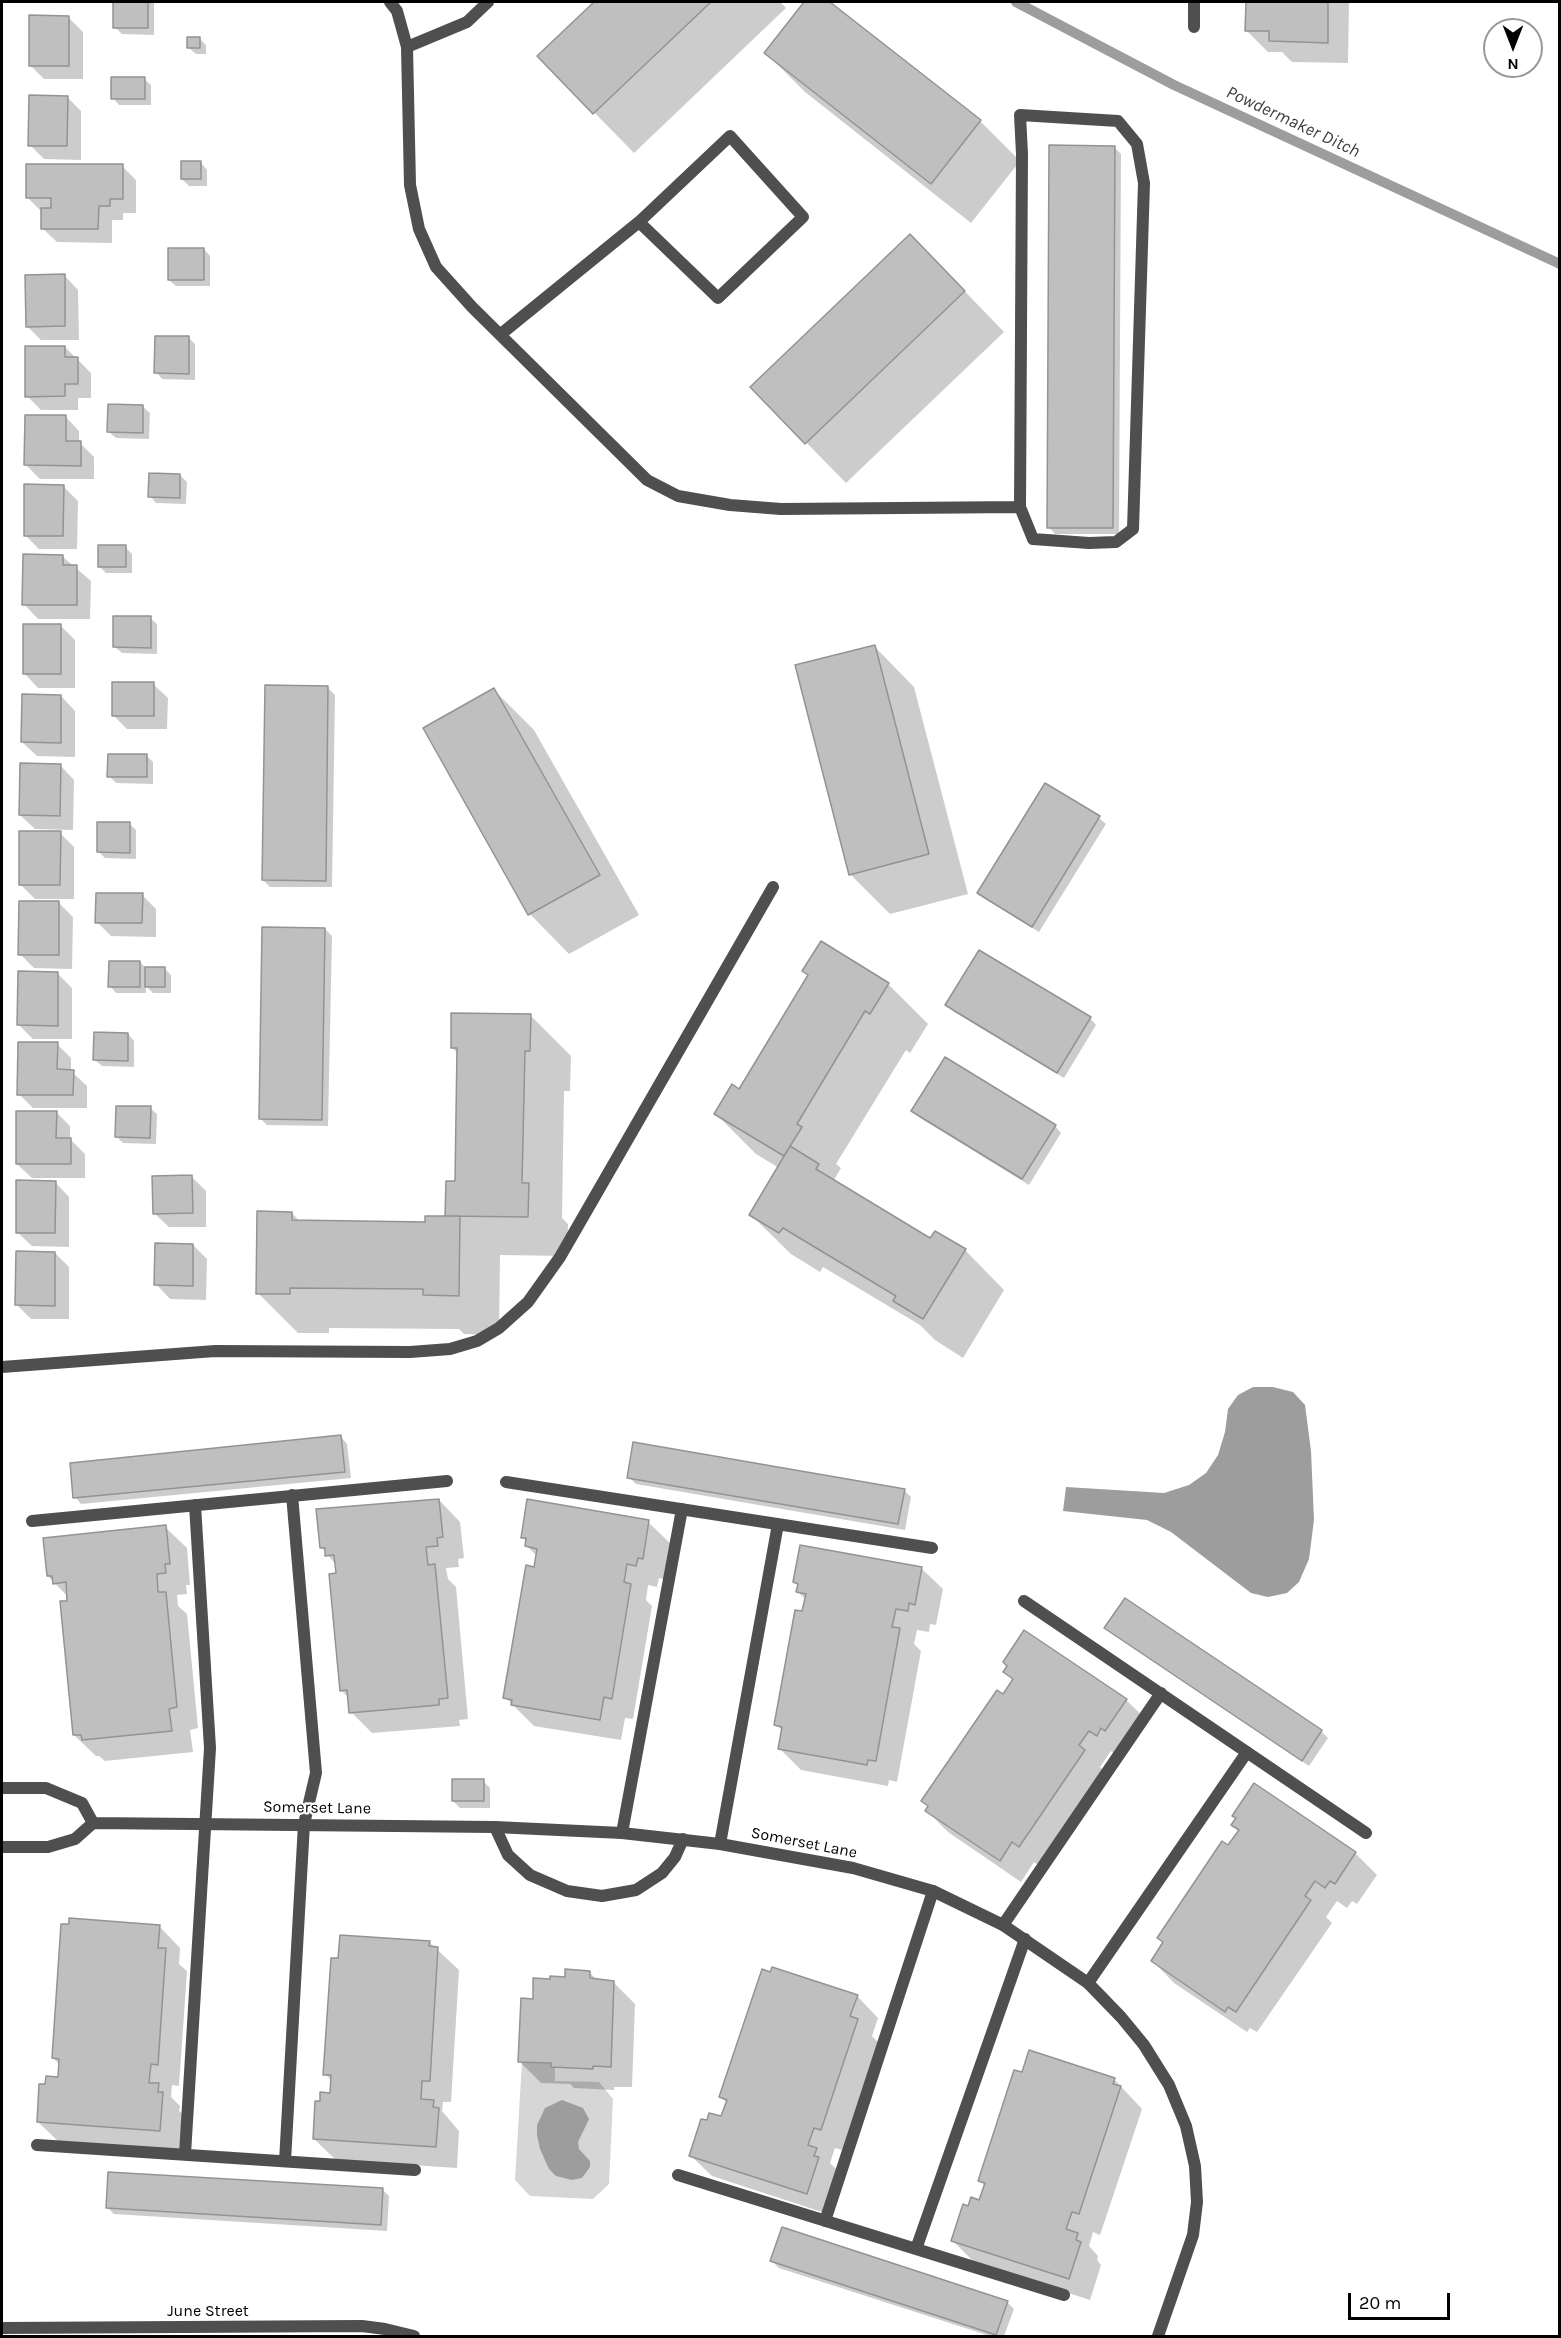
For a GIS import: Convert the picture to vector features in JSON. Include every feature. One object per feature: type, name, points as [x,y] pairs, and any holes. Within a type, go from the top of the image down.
[{"type":"street","points":[[390,2],[397,11],[407,46],[410,185],[419,229],[436,267],[472,307],[647,480],[678,496],[730,505],[781,509],[1020,507]]},
{"type":"street","points":[[407,46],[467,22],[488,2]]},
{"type":"street","points":[[1194,2],[1194,27]]},
{"type":"street","points":[[1020,115],[1118,121],[1137,144],[1144,183],[1133,529],[1116,542],[1089,543],[1033,539],[1020,507],[1022,154],[1020,115]]},
{"type":"street","points":[[501,334],[639,222],[730,136],[803,217],[718,298],[639,222]]},
{"type":"street","points":[[2,1367],[215,1350],[410,1352],[450,1349],[477,1341],[499,1328],[528,1302],[560,1257],[773,887]]},
{"type":"street","points":[[32,1521],[447,1481]]},
{"type":"street","points":[[506,1482],[932,1548]]},
{"type":"street","points":[[285,2161],[304,1824],[316,1773],[292,1495]]},
{"type":"street","points":[[185,2154],[210,1748],[195,1505]]},
{"type":"street","points":[[622,1833],[682,1509]]},
{"type":"street","points":[[720,1844],[778,1524]]},
{"type":"street","points":[[1024,1600],[1366,1833]]},
{"type":"street","points":[[1004,1925],[1161,1693]]},
{"type":"street","points":[[1089,1983],[1247,1752]]},
{"type":"street","points":[[2,1788],[46,1788],[82,1803],[93,1823],[75,1839],[48,1847],[2,1847]]},
{"type":"street","name":"Somerset Lane","points":[[93,1823],[495,1827],[622,1833],[683,1839],[853,1868],[933,1891],[1004,1925],[1089,1983],[1121,2017],[1144,2045],[1169,2085],[1186,2126],[1195,2166],[1197,2202],[1193,2235],[1158,2337]]},
{"type":"street","points":[[495,1827],[507,1855],[530,1875],[567,1891],[602,1896],[636,1890],[662,1873],[675,1857],[683,1839]]},
{"type":"street","points":[[825,2221],[933,1891]]},
{"type":"street","points":[[916,2249],[1025,1939]]},
{"type":"street","points":[[37,2145],[415,2170]]},
{"type":"street","points":[[678,2175],[1064,2295]]},
{"type":"street","name":"June Street","points":[[2,2328],[362,2326],[386,2329],[414,2337]]},
{"type":"shaded area","points":[[1253,1387],[1273,1387],[1293,1392],[1305,1405],[1311,1451],[1314,1520],[1309,1559],[1299,1582],[1287,1593],[1268,1597],[1251,1593],[1171,1532],[1147,1520],[1063,1511],[1066,1487],[1164,1493],[1189,1485],[1206,1473],[1218,1455],[1225,1432],[1228,1409],[1238,1395]]},
{"type":"shaded area","points":[[522,2062],[551,2063],[551,2067],[555,2067],[555,2081],[599,2082],[613,2099],[609,2184],[593,2199],[530,2196],[515,2180]]},
{"type":"shaded area","points":[[562,2100],[583,2108],[589,2119],[578,2142],[579,2149],[590,2161],[590,2167],[582,2178],[572,2180],[556,2176],[549,2169],[540,2149],[537,2135],[537,2125],[545,2108]]},
{"type":"building","points":[[113,2],[148,2],[148,28],[113,28]]},
{"type":"building","points":[[594,2],[711,2],[593,114],[537,56]]},
{"type":"building","points":[[804,2],[830,2],[981,120],[931,184],[764,53]]},
{"type":"building","points":[[1246,2],[1328,2],[1328,43],[1269,41],[1269,31],[1245,31]]},
{"type":"building","points":[[29,15],[69,16],[69,66],[29,66]]},
{"type":"building","points":[[187,37],[200,37],[200,48],[187,48]]},
{"type":"building","points":[[111,77],[145,77],[145,99],[111,99]]},
{"type":"building","points":[[29,95],[68,96],[67,146],[28,146]]},
{"type":"building","points":[[1049,145],[1115,146],[1113,528],[1047,528]]},
{"type":"building","points":[[181,161],[201,161],[201,179],[181,179]]},
{"type":"building","points":[[26,164],[123,164],[123,199],[110,199],[110,206],[99,206],[98,229],[41,229],[41,208],[51,208],[51,198],[26,198]]},
{"type":"building","points":[[910,234],[965,291],[805,444],[750,387]]},
{"type":"building","points":[[168,248],[204,248],[204,280],[168,280]]},
{"type":"building","points":[[65,274],[65,326],[26,327],[25,275]]},
{"type":"building","points":[[155,336],[189,336],[189,374],[154,373]]},
{"type":"building","points":[[25,346],[65,346],[65,357],[78,357],[78,384],[65,384],[65,396],[25,397]]},
{"type":"building","points":[[108,404],[143,405],[143,433],[107,432]]},
{"type":"building","points":[[25,415],[66,415],[66,441],[81,441],[81,466],[24,465]]},
{"type":"building","points":[[149,473],[180,474],[180,498],[148,497]]},
{"type":"building","points":[[24,484],[64,485],[63,536],[24,536]]},
{"type":"building","points":[[98,545],[126,545],[126,567],[98,567]]},
{"type":"building","points":[[23,554],[63,555],[63,565],[77,565],[77,605],[22,605]]},
{"type":"building","points":[[113,616],[151,616],[151,648],[113,647]]},
{"type":"building","points":[[23,624],[61,624],[61,674],[23,674]]},
{"type":"building","points":[[875,645],[929,854],[849,875],[795,665]]},
{"type":"building","points":[[112,682],[154,682],[154,716],[112,716]]},
{"type":"building","points":[[265,685],[328,686],[326,881],[262,880]]},
{"type":"building","points":[[494,688],[600,875],[528,915],[423,728]]},
{"type":"building","points":[[22,694],[61,695],[61,743],[21,742]]},
{"type":"building","points":[[108,754],[147,754],[147,777],[107,777]]},
{"type":"building","points":[[20,763],[61,764],[60,816],[19,815]]},
{"type":"building","points":[[1045,783],[1100,816],[1032,927],[977,893]]},
{"type":"building","points":[[97,822],[130,822],[130,853],[97,852]]},
{"type":"building","points":[[19,831],[61,831],[60,885],[19,885]]},
{"type":"building","points":[[96,893],[143,893],[142,923],[95,923]]},
{"type":"building","points":[[19,901],[59,901],[59,955],[18,955]]},
{"type":"building","points":[[262,927],[325,928],[322,1120],[259,1119]]},
{"type":"building","points":[[821,941],[889,983],[870,1014],[865,1011],[797,1124],[802,1127],[784,1156],[714,1114],[732,1084],[739,1089],[808,975],[802,971]]},
{"type":"building","points":[[979,950],[1091,1017],[1057,1073],[945,1005]]},
{"type":"building","points":[[109,961],[140,961],[140,987],[108,987]]},
{"type":"building","points":[[145,967],[165,967],[165,987],[145,987]]},
{"type":"building","points":[[18,971],[58,972],[58,1026],[17,1025]]},
{"type":"building","points":[[451,1013],[531,1014],[530,1051],[525,1051],[522,1183],[529,1183],[528,1217],[445,1216],[446,1181],[455,1181],[457,1048],[451,1048]]},
{"type":"building","points":[[94,1032],[128,1033],[128,1061],[93,1060]]},
{"type":"building","points":[[18,1042],[58,1042],[57,1069],[74,1070],[73,1095],[17,1095]]},
{"type":"building","points":[[945,1057],[1056,1125],[1022,1179],[911,1111]]},
{"type":"building","points":[[116,1106],[151,1106],[150,1138],[115,1137]]},
{"type":"building","points":[[16,1111],[57,1111],[56,1138],[71,1138],[71,1164],[16,1164]]},
{"type":"building","points":[[790,1146],[819,1164],[816,1169],[930,1238],[935,1231],[966,1249],[923,1319],[893,1301],[896,1296],[783,1228],[779,1233],[749,1215]]},
{"type":"building","points":[[192,1175],[193,1213],[153,1214],[152,1176]]},
{"type":"building","points":[[16,1180],[56,1181],[55,1233],[16,1233]]},
{"type":"building","points":[[257,1211],[292,1212],[292,1220],[425,1222],[425,1216],[460,1216],[459,1296],[423,1295],[423,1289],[290,1288],[290,1294],[256,1294]]},
{"type":"building","points":[[155,1243],[193,1244],[193,1286],[154,1285]]},
{"type":"building","points":[[16,1251],[55,1252],[55,1306],[15,1305]]},
{"type":"building","points":[[341,1435],[345,1472],[73,1498],[70,1463]]},
{"type":"building","points":[[633,1442],[905,1489],[898,1524],[627,1478]]},
{"type":"building","points":[[439,1499],[443,1537],[437,1538],[438,1546],[426,1547],[428,1565],[435,1564],[448,1698],[439,1699],[439,1705],[349,1713],[347,1690],[340,1691],[329,1574],[336,1573],[334,1555],[325,1556],[325,1548],[320,1548],[316,1509]]},
{"type":"building","points":[[527,1499],[649,1520],[643,1559],[638,1558],[636,1566],[627,1564],[624,1582],[631,1584],[612,1699],[604,1697],[600,1720],[511,1705],[512,1700],[503,1698],[526,1565],[534,1567],[537,1549],[525,1546],[526,1538],[521,1538]]},
{"type":"building","points":[[166,1525],[170,1564],[165,1564],[166,1573],[157,1574],[158,1592],[166,1592],[177,1707],[169,1709],[172,1731],[82,1740],[81,1735],[73,1735],[60,1601],[67,1601],[66,1582],[53,1584],[52,1576],[47,1576],[43,1538]]},
{"type":"building","points":[[800,1545],[922,1567],[915,1605],[909,1603],[908,1611],[896,1609],[892,1627],[900,1628],[876,1761],[868,1760],[867,1765],[778,1749],[782,1727],[774,1725],[795,1610],[802,1611],[806,1594],[796,1592],[798,1584],[793,1582]]},
{"type":"building","points":[[1125,1598],[1322,1730],[1302,1761],[1104,1628]]},
{"type":"building","points":[[1024,1630],[1127,1699],[1105,1731],[1101,1728],[1097,1736],[1089,1731],[1079,1745],[1085,1750],[1019,1847],[1012,1842],[1000,1861],[925,1811],[928,1806],[921,1801],[997,1690],[1003,1694],[1013,1679],[1003,1672],[1007,1666],[1003,1662]]},
{"type":"building","points":[[452,1779],[484,1779],[484,1801],[452,1801]]},
{"type":"building","points":[[1254,1783],[1356,1852],[1335,1884],[1330,1881],[1325,1888],[1315,1881],[1305,1896],[1311,1900],[1236,2012],[1228,2007],[1225,2012],[1151,1961],[1163,1942],[1157,1938],[1222,1841],[1228,1845],[1239,1830],[1231,1825],[1236,1818],[1232,1816]]},
{"type":"building","points":[[69,1918],[160,1925],[158,1948],[166,1948],[158,2065],[151,2064],[149,2083],[159,2083],[158,2092],[163,2092],[160,2131],[37,2122],[39,2084],[45,2084],[46,2076],[58,2077],[59,2059],[52,2058],[61,1924],[69,1924]]},
{"type":"building","points":[[340,1935],[430,1941],[429,1946],[438,1947],[430,2081],[422,2081],[421,2099],[434,2100],[433,2107],[439,2108],[436,2147],[313,2139],[315,2101],[320,2101],[320,2092],[330,2093],[331,2075],[323,2075],[331,1958],[338,1958]]},
{"type":"building","points":[[772,1967],[858,1995],[850,2016],[858,2019],[821,2130],[814,2128],[808,2145],[817,2148],[814,2156],[819,2157],[807,2194],[689,2156],[701,2119],[707,2120],[709,2113],[721,2116],[727,2100],[719,2097],[762,1969],[770,1972]]},
{"type":"building","points":[[565,1969],[590,1971],[590,1978],[614,1981],[611,2067],[593,2066],[593,2069],[551,2067],[551,2063],[518,2062],[521,1998],[533,1999],[533,1978],[565,1977]]},
{"type":"building","points":[[1029,2050],[1115,2078],[1113,2084],[1121,2086],[1079,2214],[1072,2212],[1066,2229],[1078,2233],[1076,2240],[1081,2242],[1069,2279],[951,2241],[963,2204],[968,2206],[971,2197],[979,2200],[985,2183],[978,2181],[1014,2070],[1022,2072]]},
{"type":"building","points":[[108,2172],[383,2188],[381,2225],[106,2208]]},
{"type":"building","points":[[782,2227],[1008,2301],[996,2335],[770,2261]]},
{"type":"waterway","name":"Powdermaker Ditch","points":[[1016,2],[1174,85],[1560,264]]}]
